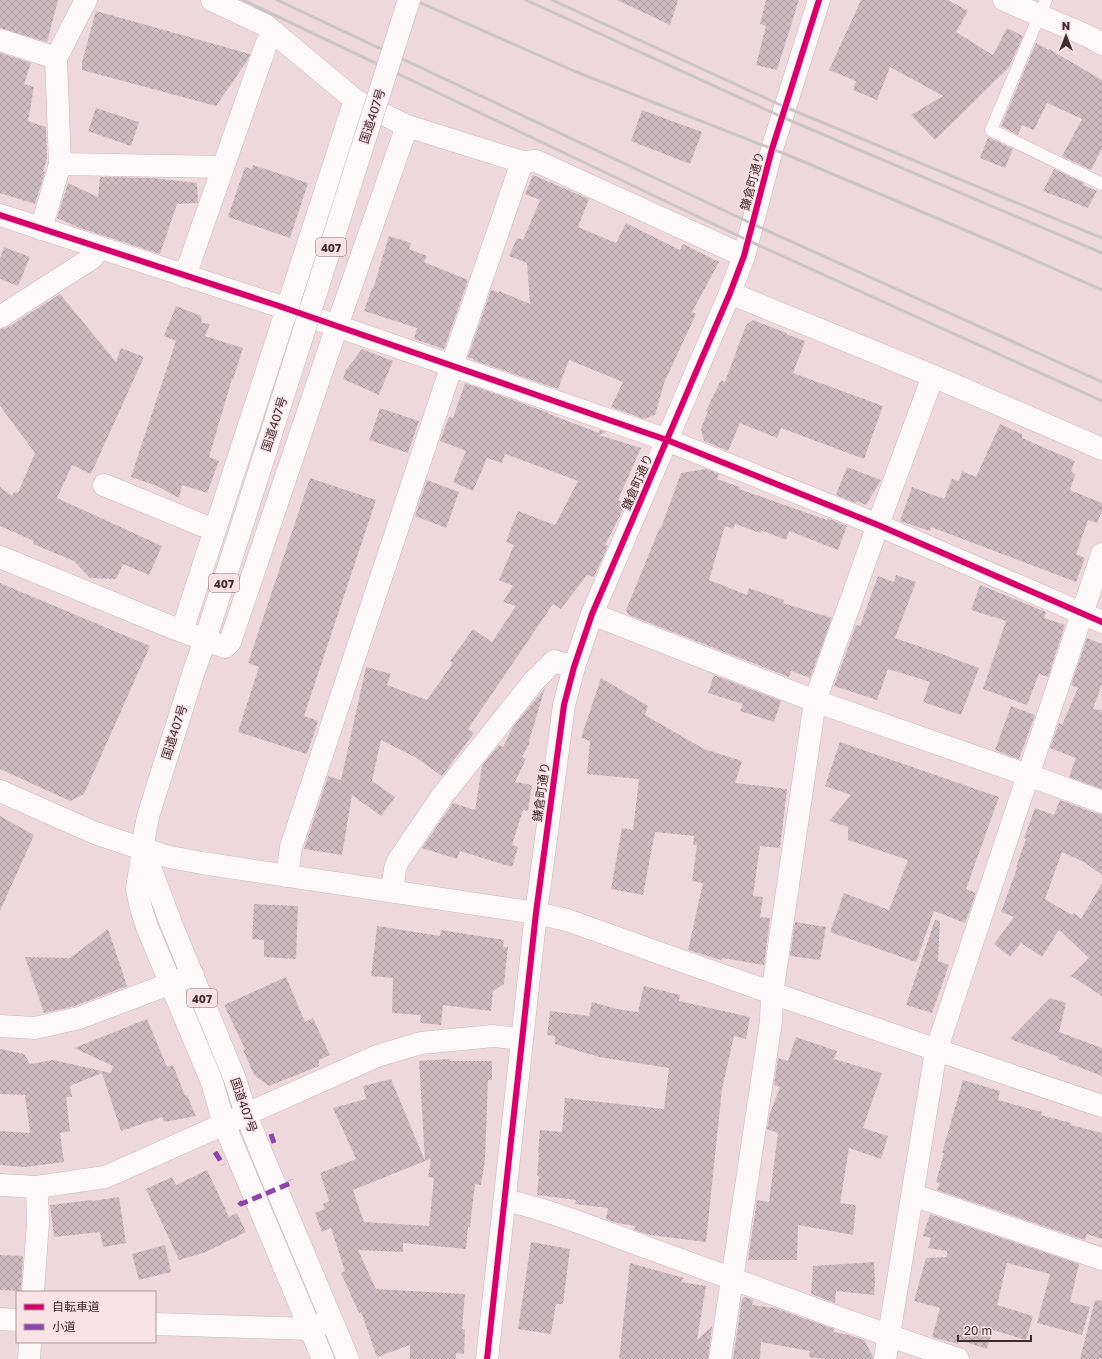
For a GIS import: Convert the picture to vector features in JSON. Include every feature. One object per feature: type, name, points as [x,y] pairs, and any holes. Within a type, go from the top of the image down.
[{"type":"main road","points":[[41,229],[60,164],[56,58],[86,0]]},
{"type":"main road","points":[[212,0],[265,25],[355,100],[407,126],[522,162],[536,161],[744,256]]},
{"type":"main road","name":"国道407号","points":[[323,1359],[224,1124],[212,1082],[148,927],[137,889],[144,831],[160,777],[252,494],[409,0]]},
{"type":"main road","name":"鎌倉町通り","points":[[487,1359],[536,913],[564,705],[574,667],[592,614],[730,293],[744,256],[776,138],[819,0]]},
{"type":"main road","points":[[1004,0],[1042,8],[1102,44]]},
{"type":"main road","points":[[185,276],[266,45],[274,32]]},
{"type":"main road","points":[[0,40],[56,58]]},
{"type":"main road","points":[[182,631],[355,100]]},
{"type":"main road","points":[[0,557],[205,640],[225,647],[230,642],[337,326],[407,126]]},
{"type":"main road","points":[[287,876],[291,847],[452,365],[522,162]]},
{"type":"main road","points":[[60,164],[223,167]]},
{"type":"main road","points":[[0,215],[337,326],[667,440],[878,525],[1102,622]]},
{"type":"main road","points":[[0,317],[92,258],[100,248]]},
{"type":"main road","points":[[730,293],[933,376],[1102,449]]},
{"type":"main road","points":[[720,1359],[771,1021],[772,994],[815,701],[933,376]]},
{"type":"main road","points":[[104,485],[214,530]]},
{"type":"main road","points":[[885,1359],[936,1051],[1102,554]]},
{"type":"main road","points":[[592,614],[815,701],[1102,802]]},
{"type":"main road","points":[[392,891],[395,869],[398,861],[415,835],[443,795],[534,681],[554,662],[574,667]]},
{"type":"main road","points":[[0,790],[96,833],[143,849],[170,856],[202,863],[536,913],[567,920],[772,994],[936,1051],[1102,1106]]},
{"type":"main road","name":"国道407号","points":[[143,849],[235,1079],[246,1114],[348,1359]]},
{"type":"main road","points":[[0,1026],[35,1028],[79,1018],[192,974]]},
{"type":"main road","points":[[0,1185],[37,1187],[105,1177],[377,1056],[421,1043],[493,1036],[522,1039]]},
{"type":"main road","points":[[33,1291],[38,1222],[37,1187]]},
{"type":"main road","points":[[913,1195],[1102,1259]]},
{"type":"main road","points":[[505,1200],[541,1210],[889,1336],[958,1359]]},
{"type":"main road","points":[[0,1319],[16,1320]]},
{"type":"main road","points":[[156,1324],[310,1329],[331,1320]]},
{"type":"main road","points":[[29,1359],[30,1343]]},
{"type":"lane","points":[[1042,8],[991,130],[1102,184]]},
{"type":"building","points":[[0,0],[58,0],[47,42],[0,28]]},
{"type":"building","points":[[617,0],[678,0],[670,25]]},
{"type":"building","points":[[766,0],[799,0],[777,70],[756,65],[766,26],[760,24]]},
{"type":"building","points":[[861,0],[948,0],[968,11],[956,32],[993,55],[1007,28],[1023,36],[1009,67],[935,140],[911,115],[943,96],[890,67],[877,100],[853,90],[856,81],[829,70]]},
{"type":"building","points":[[96,11],[250,54],[247,61],[216,106],[82,70],[82,62]]},
{"type":"building","points":[[1036,43],[1102,80],[1102,148],[1091,170],[1062,156],[1082,119],[1047,103],[1034,130],[1022,125],[1018,135],[1001,126]]},
{"type":"building","points":[[0,53],[31,63],[24,84],[34,87],[28,121],[46,127],[47,158],[43,172],[45,172],[35,204],[0,193]]},
{"type":"building","points":[[96,108],[139,122],[131,146],[88,131]]},
{"type":"building","points":[[642,110],[702,132],[690,164],[631,141]]},
{"type":"building","points":[[988,137],[1013,149],[1005,168],[980,158]]},
{"type":"building","points":[[253,165],[308,183],[290,238],[228,217],[245,167],[252,169]]},
{"type":"building","points":[[1054,169],[1084,183],[1083,185],[1097,191],[1088,208],[1043,191]]},
{"type":"building","points":[[533,175],[589,199],[578,227],[616,243],[626,223],[680,250],[683,244],[719,262],[692,312],[696,314],[664,383],[655,415],[644,419],[611,407],[623,382],[569,360],[558,389],[468,357],[491,290],[499,293],[499,291],[530,304],[527,263],[509,256],[517,238],[523,240],[540,200],[525,194]]},
{"type":"building","points":[[100,177],[152,178],[197,183],[198,202],[177,204],[160,254],[80,228],[57,218],[68,183],[98,197]]},
{"type":"building","points":[[389,236],[411,243],[409,249],[427,256],[424,262],[468,280],[444,349],[414,339],[417,328],[364,311],[372,288],[373,289]]},
{"type":"building","points":[[4,247],[30,257],[18,286],[0,279],[0,258]]},
{"type":"building","points":[[60,294],[116,362],[121,348],[144,357],[91,474],[72,465],[57,498],[162,546],[149,575],[123,564],[116,579],[90,578],[74,561],[33,544],[34,541],[0,526],[0,487],[12,496],[14,492],[18,493],[35,453],[0,406],[0,329],[7,328]]},
{"type":"building","points":[[176,306],[201,316],[202,323],[210,324],[205,336],[243,348],[233,380],[232,379],[209,457],[219,461],[207,493],[182,485],[179,498],[157,486],[131,477],[176,341],[164,336]]},
{"type":"building","points":[[753,320],[805,341],[793,373],[883,406],[864,459],[781,428],[777,438],[740,423],[728,451],[704,441],[701,429],[708,411],[706,411],[721,380],[725,382],[746,325]]},
{"type":"building","points":[[362,349],[393,361],[379,395],[343,379],[346,370]]},
{"type":"building","points":[[465,383],[549,413],[599,433],[600,430],[607,432],[599,435],[641,448],[618,500],[626,504],[605,545],[608,546],[594,577],[587,575],[561,609],[553,604],[468,729],[474,733],[442,776],[415,757],[381,740],[372,781],[395,797],[381,816],[352,795],[342,855],[304,849],[328,776],[341,780],[366,667],[391,674],[387,685],[427,700],[453,663],[450,661],[473,629],[492,642],[516,606],[503,602],[513,586],[499,580],[514,545],[506,542],[518,511],[555,525],[578,481],[505,454],[502,463],[487,458],[473,491],[453,482],[466,451],[440,441],[449,417],[453,418]]},
{"type":"building","points":[[380,408],[419,421],[408,453],[369,440]]},
{"type":"building","points":[[1000,424],[1022,434],[1022,438],[1075,461],[1071,471],[1075,475],[1070,490],[1102,503],[1102,511],[1097,523],[1088,520],[1076,554],[1085,558],[1076,582],[931,527],[930,531],[900,521],[912,487],[944,499],[952,479],[959,481],[962,471],[976,477]]},
{"type":"building","points":[[847,467],[881,480],[866,505],[857,501],[856,503],[836,495]]},
{"type":"building","points":[[706,469],[719,474],[717,479],[740,487],[739,489],[847,526],[838,550],[789,531],[786,540],[761,530],[760,533],[735,524],[733,529],[725,526],[709,580],[747,595],[749,588],[784,600],[783,603],[832,618],[810,678],[791,671],[789,677],[629,615],[626,610],[660,527],[661,528],[681,473]]},
{"type":"building","points":[[310,478],[376,500],[304,716],[318,721],[307,754],[238,732],[259,667],[248,663]]},
{"type":"building","points":[[427,480],[459,492],[446,528],[415,516]]},
{"type":"building","points":[[896,575],[916,582],[895,638],[979,668],[961,715],[923,702],[930,682],[888,669],[877,700],[834,686],[856,625],[860,626],[878,576],[894,582]]},
{"type":"building","points":[[0,583],[150,646],[84,794],[70,801],[0,769]]},
{"type":"building","points":[[980,585],[1046,612],[1044,618],[1065,625],[1048,677],[1039,674],[1027,705],[983,689],[1006,621],[971,610]]},
{"type":"building","points":[[1087,638],[1102,644],[1102,684],[1093,709],[1102,710],[1102,789],[1069,777],[1076,758],[1050,748],[1059,723],[1062,725],[1078,688],[1071,685]]},
{"type":"building","points":[[714,675],[781,701],[774,722],[740,711],[743,704],[708,693]]},
{"type":"building","points":[[601,678],[648,706],[645,715],[704,749],[742,761],[735,783],[787,789],[780,848],[760,846],[753,896],[763,897],[760,917],[770,918],[764,965],[722,958],[721,960],[688,950],[703,883],[692,881],[697,845],[693,845],[694,836],[655,832],[643,895],[611,889],[622,828],[633,830],[639,779],[587,774],[590,741],[581,738]]},
{"type":"building","points":[[545,688],[529,741],[530,742],[522,757],[526,759],[515,782],[532,785],[528,811],[523,810],[512,845],[518,847],[512,867],[460,851],[457,859],[422,848],[453,803],[475,810],[482,766],[499,745],[503,747],[513,727]]},
{"type":"building","points":[[1011,706],[1035,715],[1019,759],[995,750]]},
{"type":"building","points":[[840,742],[999,797],[966,889],[976,893],[965,923],[934,911],[916,962],[830,932],[844,893],[889,910],[908,860],[848,840],[848,827],[829,821],[851,795],[825,786]]},
{"type":"building","points":[[1060,800],[1098,814],[1102,814],[1102,875],[1084,862],[1062,852],[1045,899],[1072,915],[1074,913],[1081,919],[1102,883],[1102,996],[1071,976],[1089,958],[1059,930],[1042,957],[1021,943],[1010,957],[994,944],[1014,917],[1001,912],[1017,868],[1016,867],[1026,839],[1024,838],[1035,808],[1054,815]]},
{"type":"building","points":[[0,816],[34,835],[0,911]]},
{"type":"building","points":[[254,904],[298,906],[296,959],[264,957],[264,940],[252,939]]},
{"type":"building","points":[[935,920],[940,921],[938,961],[949,965],[932,1013],[906,1005]]},
{"type":"building","points":[[795,922],[826,927],[820,960],[790,956]]},
{"type":"building","points":[[377,926],[440,936],[441,930],[504,940],[503,947],[508,947],[504,984],[493,991],[491,1011],[443,1005],[441,1025],[420,1023],[421,1015],[392,1013],[393,978],[371,976]]},
{"type":"building","points":[[108,929],[127,986],[75,1006],[44,1013],[25,957],[70,958]]},
{"type":"building","points":[[286,977],[305,1022],[313,1018],[330,1055],[319,1060],[319,1066],[269,1086],[254,1075],[243,1050],[245,1049],[224,1005]]},
{"type":"building","points":[[644,986],[680,995],[679,1001],[750,1017],[746,1039],[734,1036],[722,1089],[706,1242],[650,1235],[634,1230],[635,1226],[617,1223],[606,1219],[608,1208],[575,1204],[576,1200],[537,1195],[540,1130],[562,1132],[565,1098],[664,1109],[669,1068],[599,1057],[555,1044],[555,1036],[547,1035],[550,1011],[589,1016],[592,1002],[617,1009],[638,1012]]},
{"type":"building","points":[[1050,998],[1066,1003],[1059,1032],[1102,1048],[1102,1076],[1058,1059],[1059,1057],[1010,1039]]},
{"type":"building","points":[[147,1019],[167,1067],[173,1065],[185,1096],[187,1095],[196,1116],[164,1122],[162,1117],[121,1131],[102,1073],[70,1086],[72,1097],[66,1097],[70,1131],[60,1133],[64,1162],[25,1167],[0,1165],[0,1131],[30,1133],[25,1095],[0,1094],[0,1049],[24,1054],[30,1064],[53,1060],[111,1073],[113,1066],[74,1048]]},
{"type":"building","points":[[796,1037],[837,1051],[834,1059],[882,1073],[863,1128],[888,1136],[881,1159],[849,1148],[840,1203],[856,1205],[853,1235],[798,1225],[797,1260],[748,1260],[757,1200],[769,1202],[778,1133],[767,1129],[770,1113],[780,1087],[774,1085],[778,1058],[788,1061]]},
{"type":"building","points":[[449,1059],[450,1061],[492,1061],[492,1080],[488,1080],[485,1160],[481,1185],[475,1184],[466,1249],[403,1243],[403,1252],[358,1250],[376,1289],[465,1294],[462,1329],[465,1329],[464,1354],[456,1353],[456,1359],[410,1359],[410,1345],[377,1357],[361,1312],[359,1313],[341,1273],[345,1271],[331,1228],[322,1232],[315,1213],[325,1209],[323,1204],[329,1201],[320,1173],[356,1159],[333,1108],[366,1099],[363,1086],[391,1079],[425,1161],[419,1061]],"holes":[[[431,1159],[428,1177],[434,1178],[429,1226],[364,1222],[353,1190]]]},
{"type":"building","points":[[963,1080],[1000,1091],[998,1100],[1042,1112],[1041,1115],[1102,1133],[1102,1239],[1087,1234],[1085,1240],[937,1190],[940,1183],[936,1182],[944,1153],[942,1153]]},
{"type":"building","points":[[207,1170],[229,1217],[237,1213],[246,1232],[206,1252],[179,1260],[146,1189],[172,1177],[176,1185]]},
{"type":"building","points":[[119,1197],[126,1243],[103,1247],[100,1232],[54,1237],[50,1205]]},
{"type":"building","points":[[930,1214],[1079,1264],[1070,1302],[1090,1307],[1082,1335],[1037,1323],[1050,1274],[1007,1263],[997,1305],[1033,1316],[1026,1340],[993,1330],[987,1349],[959,1340],[958,1344],[932,1337],[940,1308],[914,1301],[926,1258],[947,1257],[947,1251],[928,1248],[931,1238],[923,1236]]},
{"type":"building","points":[[531,1242],[570,1249],[563,1304],[556,1304],[551,1334],[518,1329]]},
{"type":"building","points":[[165,1245],[171,1272],[139,1280],[132,1254]]},
{"type":"building","points":[[0,1255],[23,1256],[21,1291],[0,1290]]},
{"type":"building","points":[[874,1262],[874,1295],[836,1291],[835,1303],[811,1294],[813,1266]]},
{"type":"building","points":[[630,1263],[684,1278],[681,1282],[706,1286],[697,1340],[712,1326],[708,1359],[619,1359]]},
{"type":"building","points":[[745,1297],[753,1300],[752,1305],[775,1308],[834,1329],[834,1332],[864,1340],[873,1356],[873,1359],[824,1359],[809,1357],[810,1351],[761,1342],[760,1359],[733,1359],[742,1299]]},
{"type":"building","points":[[1095,1300],[1102,1301],[1102,1359],[1080,1359]]},
{"type":"railway","points":[[243,0],[747,240],[1102,401]]},
{"type":"railway","points":[[277,0],[757,226],[1102,382]]},
{"type":"railway","points":[[414,0],[574,71],[790,156],[1005,247],[1102,290]]},
{"type":"railway","points":[[526,0],[782,117],[1102,253]]},
{"type":"railway","points":[[552,0],[785,107],[1102,238]]},
{"type":"marked path","points":[[271,1134],[274,1143]]},
{"type":"marked path","points":[[215,1152],[223,1165]]},
{"type":"marked path","points":[[239,1202],[241,1204],[291,1183],[290,1180]]},
{"type":"cycle path","points":[[487,1359],[536,913],[564,705],[574,667],[592,614],[730,293],[744,256],[772,149],[819,0]]},
{"type":"cycle path","points":[[0,215],[276,305],[667,440],[878,525],[1102,622]]}]
